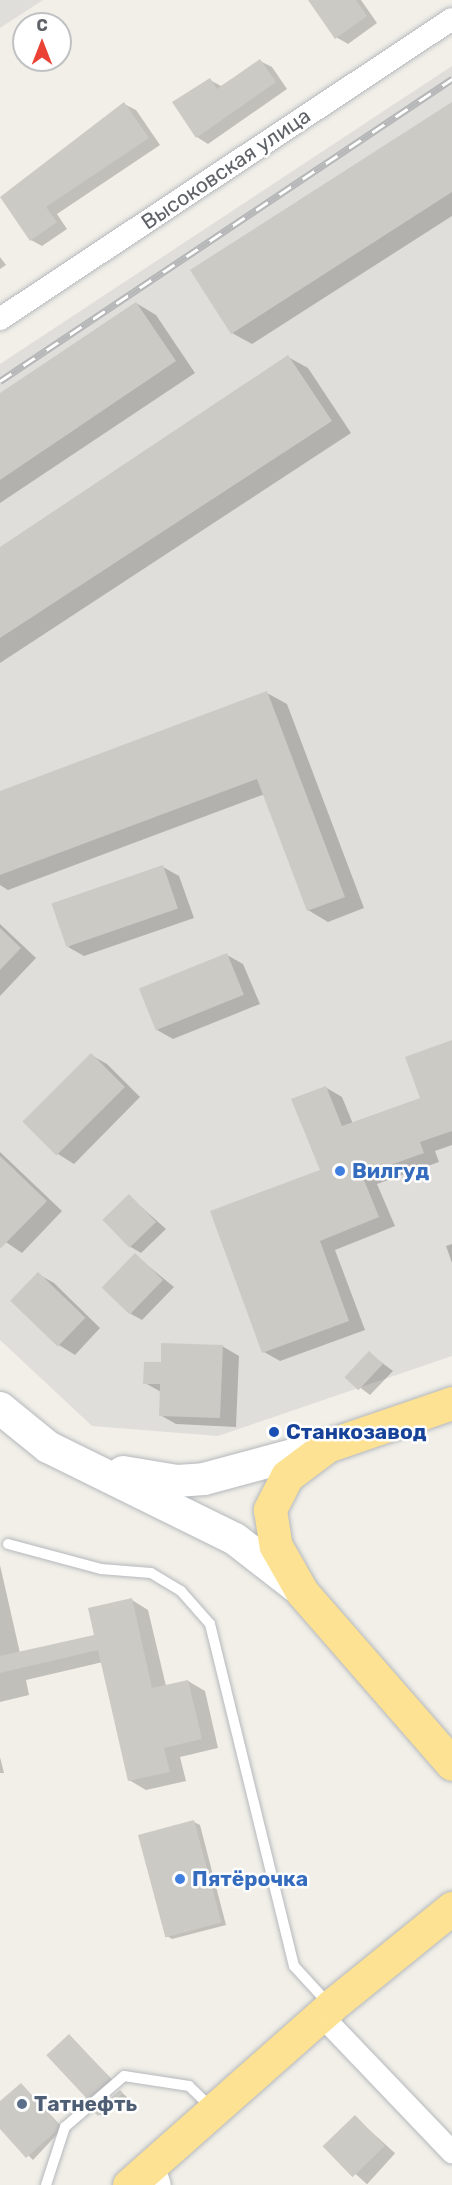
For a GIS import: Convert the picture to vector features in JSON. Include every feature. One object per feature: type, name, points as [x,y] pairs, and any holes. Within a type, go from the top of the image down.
[{"type":"highway","points":[[452,1403],[327,1446],[287,1476],[270,1510],[276,1546],[302,1592],[452,1764]]},
{"type":"highway","points":[[148,2178],[215,2111],[326,2011],[452,1908]]},
{"type":"street","name":"Высоковская улица","points":[[0,319],[452,19]]},
{"type":"street","points":[[0,1408],[48,1447],[235,1539],[302,1592]]},
{"type":"street","points":[[48,1447],[113,1470],[177,1481],[204,1479],[327,1446]]},
{"type":"street","points":[[326,2011],[452,2152]]},
{"type":"lane","points":[[8,1544],[101,1569],[151,1573],[181,1591],[210,1624],[294,1966],[326,2011]]},
{"type":"lane","points":[[46,2185],[65,2127],[124,2076],[189,2086],[215,2111]]},
{"type":"shaded area","points":[[0,0],[43,0],[25,12],[12,12],[12,20],[0,28]]},
{"type":"shaded area","points":[[452,66],[452,1356],[218,1436],[92,1426],[0,1340],[0,364]]},
{"type":"building","points":[[308,0],[356,0],[367,16],[335,39]]},
{"type":"building","points":[[260,59],[276,82],[196,138],[172,102],[210,78],[217,89]]},
{"type":"building","points":[[124,102],[149,138],[46,207],[57,222],[30,241],[0,197]]},
{"type":"building","points":[[452,102],[452,192],[231,334],[190,270]]},
{"type":"building","points":[[136,302],[176,361],[0,480],[0,393]]},
{"type":"building","points":[[288,355],[332,421],[0,638],[0,547]]},
{"type":"building","points":[[267,691],[345,897],[307,911],[257,779],[0,875],[0,791]]},
{"type":"building","points":[[163,865],[178,908],[66,947],[51,903]]},
{"type":"building","points":[[0,928],[21,948],[0,970]]},
{"type":"building","points":[[227,953],[244,995],[156,1030],[139,989]]},
{"type":"building","points":[[452,1040],[452,1131],[420,1142],[424,1153],[362,1175],[379,1217],[320,1241],[349,1321],[262,1353],[210,1211],[320,1170],[291,1099],[326,1086],[342,1126],[420,1098],[405,1057]]},
{"type":"building","points":[[91,1053],[125,1087],[56,1156],[22,1122]]},
{"type":"building","points":[[0,1156],[47,1201],[0,1249]]},
{"type":"building","points":[[129,1194],[156,1222],[129,1248],[102,1220]]},
{"type":"building","points":[[135,1253],[163,1280],[130,1315],[102,1288]]},
{"type":"building","points":[[38,1272],[85,1318],[58,1347],[10,1301]]},
{"type":"building","points":[[161,1343],[223,1345],[220,1418],[159,1416],[160,1384],[143,1384],[144,1362],[161,1362]]},
{"type":"building","points":[[369,1351],[383,1364],[358,1390],[344,1377]]},
{"type":"building","points":[[132,1598],[152,1688],[188,1680],[202,1739],[164,1748],[170,1772],[128,1781],[98,1650],[0,1673],[0,1656],[94,1635],[88,1608]]},
{"type":"building","name":"Пятёрочка","points":[[194,1820],[221,1922],[165,1937],[138,1835]]},
{"type":"building","points":[[69,2034],[110,2078],[87,2099],[46,2055]]},
{"type":"building","points":[[21,2083],[58,2124],[55,2132],[26,2158],[0,2129],[0,2101]]},
{"type":"building","points":[[120,2090],[123,2093],[98,2116],[94,2112]]},
{"type":"building","points":[[355,2115],[385,2146],[353,2177],[323,2146]]},
{"type":"railway","points":[[0,381],[452,79]]},
{"type":"place","name":"Вилгуд","points":[[340,1171]]},
{"type":"place","name":"Станкозавод","points":[[274,1432]]},
{"type":"place","name":"Пятёрочка","points":[[180,1879]]},
{"type":"place","name":"Татнефть","points":[[22,2104]]}]
